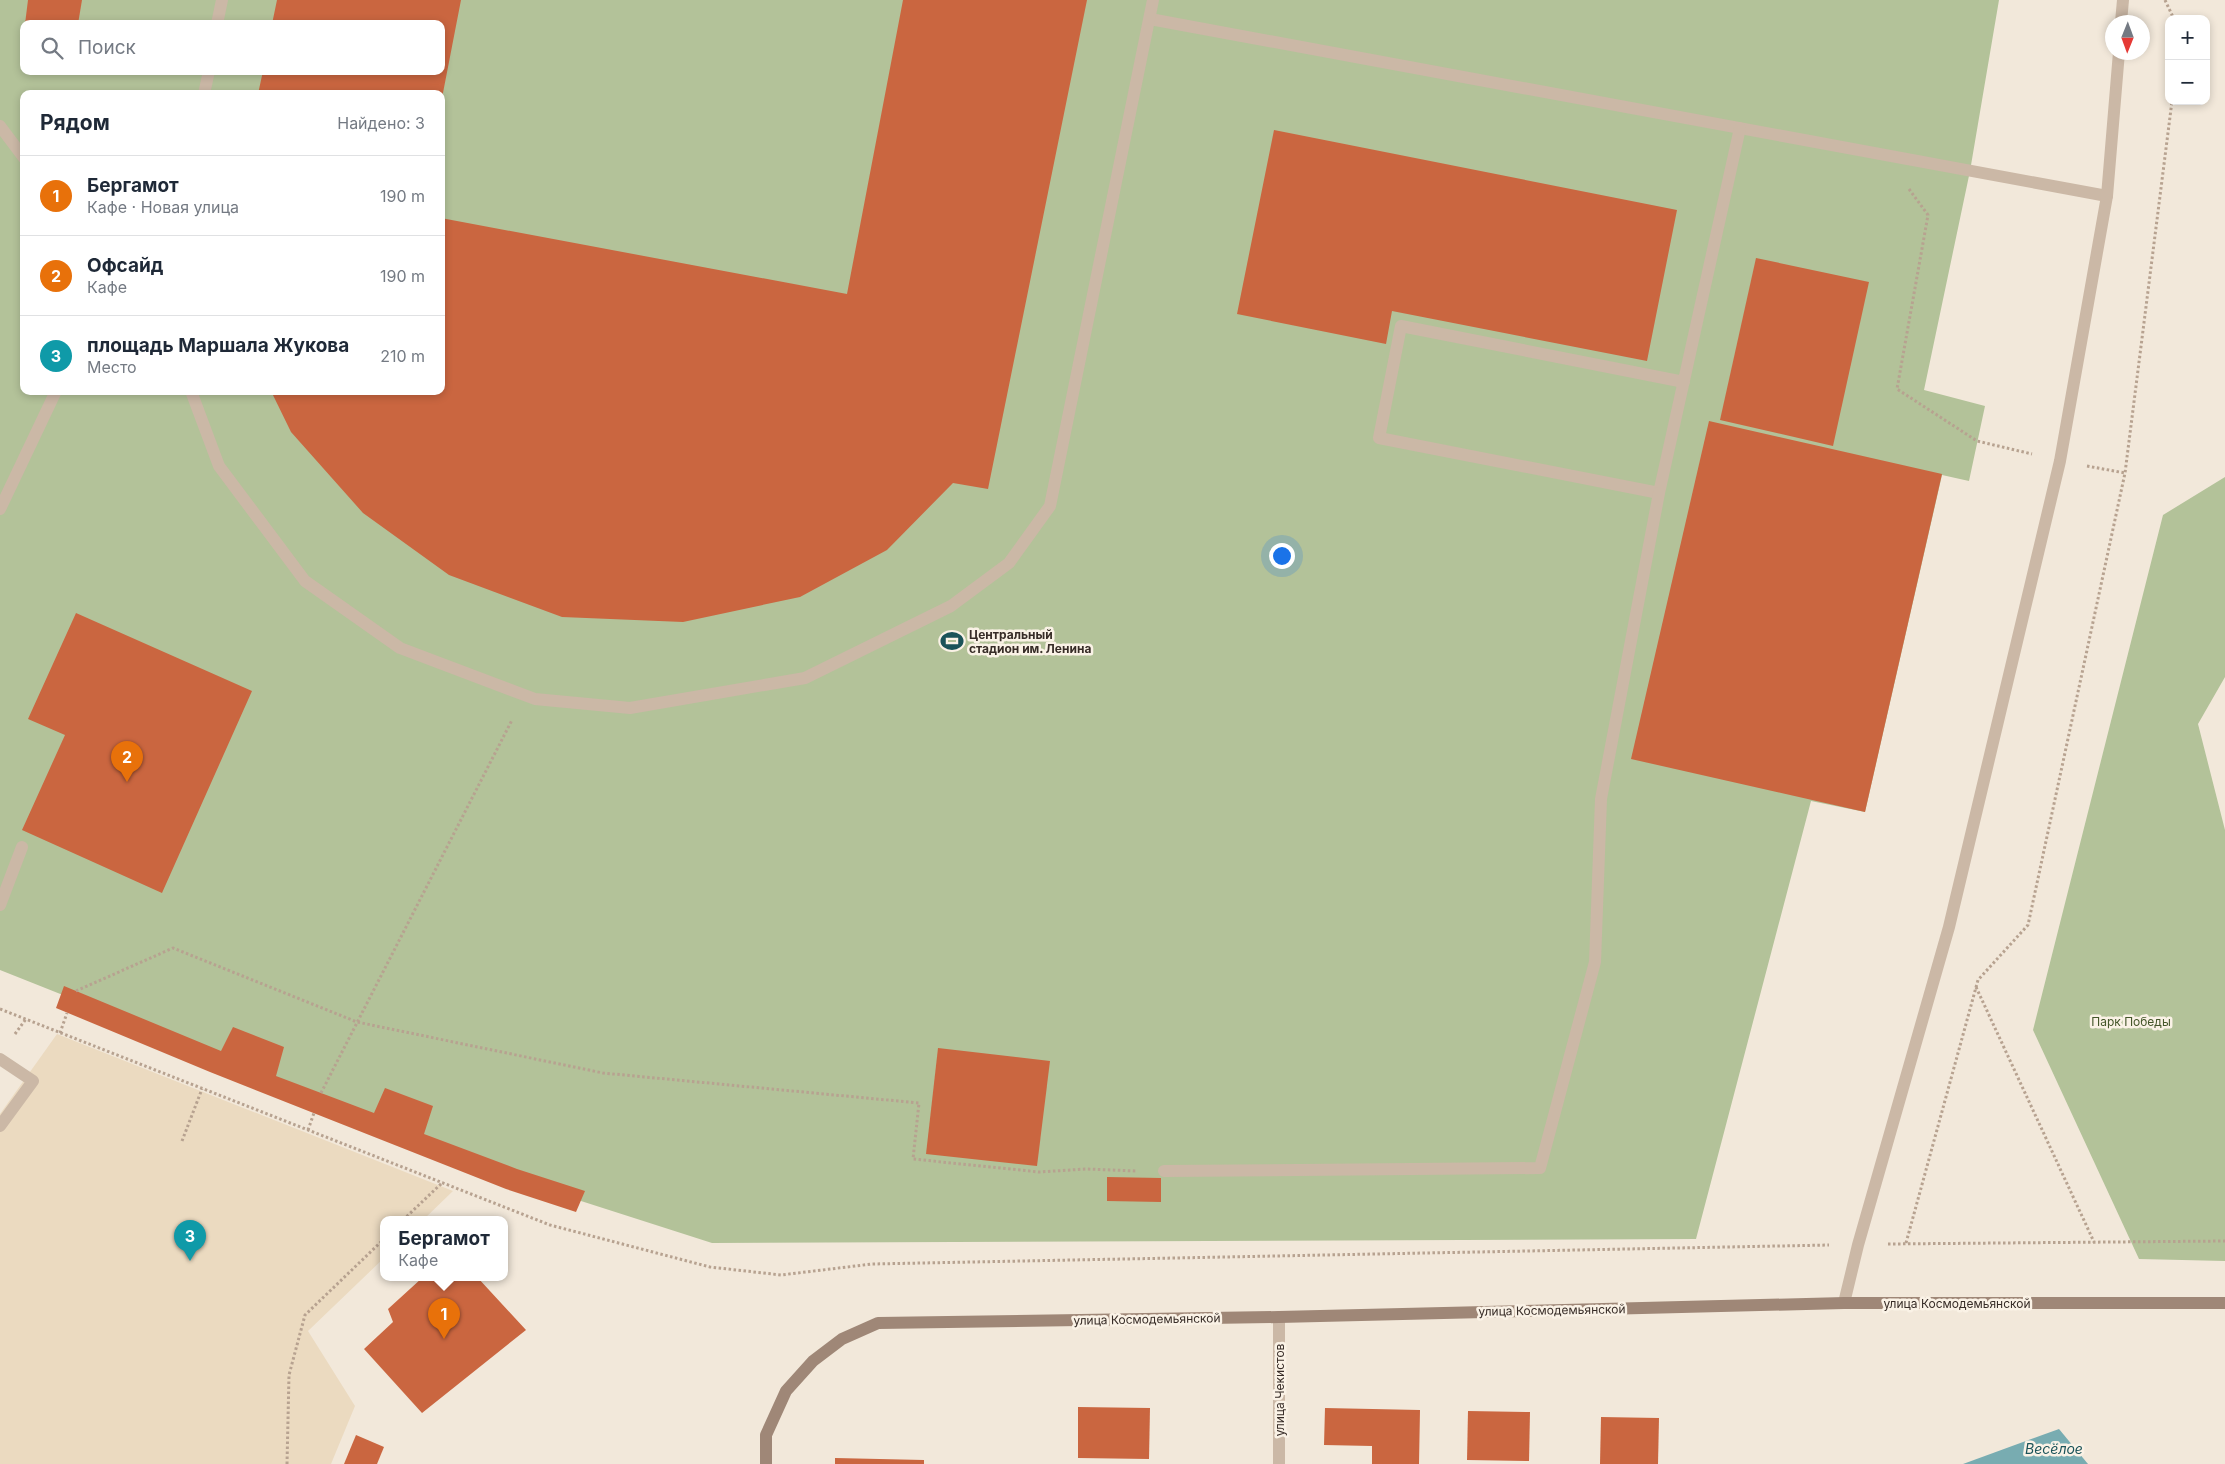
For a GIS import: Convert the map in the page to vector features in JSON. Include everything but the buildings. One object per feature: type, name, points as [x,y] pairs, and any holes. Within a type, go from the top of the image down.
[{"type":"street","points":[[218,20],[222,0]]},
{"type":"street","points":[[192,395],[219,466],[305,581],[400,648],[536,699],[630,708],[805,678],[951,606],[1009,563],[1050,506],[1153,0]]},
{"type":"street","points":[[2122,15],[2123,0]]},
{"type":"street","points":[[1150,20],[1884,153],[2107,196]]},
{"type":"street","points":[[1844,1303],[1858,1245],[1949,927],[2060,461],[2107,196],[2117,60]]},
{"type":"street","points":[[205,90],[207,75]]},
{"type":"street","points":[[0,126],[20,153]]},
{"type":"street","points":[[1164,1172],[1540,1168],[1595,962],[1601,799],[1659,493],[1740,128]]},
{"type":"street","points":[[1659,493],[1379,438],[1401,326],[1684,382]]},
{"type":"street","points":[[0,509],[54,395]]},
{"type":"street","points":[[0,905],[22,847]]},
{"type":"street","points":[[0,1059],[33,1081],[0,1126]]},
{"type":"street","name":"улица Космодемьянской","points":[[766,1464],[766,1435],[786,1390],[813,1361],[842,1339],[878,1323],[1844,1303],[2225,1303]]},
{"type":"street","name":"улица Чекистов","points":[[1278,1316],[1278,1464]]},
{"type":"path","points":[[2165,0],[2172,15]]},
{"type":"path","points":[[1906,1243],[1978,980],[2028,925],[2125,473],[2171,105]]},
{"type":"path","points":[[1884,153],[1928,215],[1897,389],[1978,441],[2060,461],[2125,473]]},
{"type":"path","points":[[321,1093],[524,695]]},
{"type":"path","points":[[76,991],[173,948],[358,1022],[603,1073],[919,1102],[913,1160],[1039,1172],[1086,1169],[1164,1172]]},
{"type":"path","points":[[1976,987],[2094,1242]]},
{"type":"path","points":[[0,1010],[550,1225],[710,1267],[781,1275],[872,1264],[1906,1243],[2225,1241]]},
{"type":"path","points":[[60,1033],[67,1013]]},
{"type":"path","points":[[182,1140],[202,1089]]},
{"type":"path","points":[[308,1130],[314,1113]]},
{"type":"path","points":[[407,1216],[443,1182]]},
{"type":"path","points":[[286,1464],[289,1375],[305,1315],[380,1242]]},
{"type":"green space","name":"Центральный стадион им. Ленина","points":[[0,0],[1999,0],[1970,171],[1924,390],[1985,406],[1969,481],[1942,475],[1865,812],[1811,801],[1696,1239],[712,1243],[581,1201],[0,970]]},
{"type":"green space","name":"Парк Победы","points":[[2225,477],[2225,677],[2198,724],[2225,830],[2225,1261],[2139,1259],[2033,1030],[2163,515]]},
{"type":"shaded area","points":[[57,1034],[453,1191],[427,1216],[380,1216],[380,1262],[308,1331],[355,1406],[331,1464],[0,1464],[0,1114]]},
{"type":"water","name":"Весёлое","points":[[2059,1429],[2088,1464],[1963,1464]]},
{"type":"place","name":"Центральный стадион им. Ленина","points":[[952,641]]},
{"type":"place","name":"Офсайд","points":[[127,782]]},
{"type":"place","name":"площадь Маршала Жукова","points":[[190,1261]]},
{"type":"place","name":"Бергамот","points":[[444,1339]]}]
